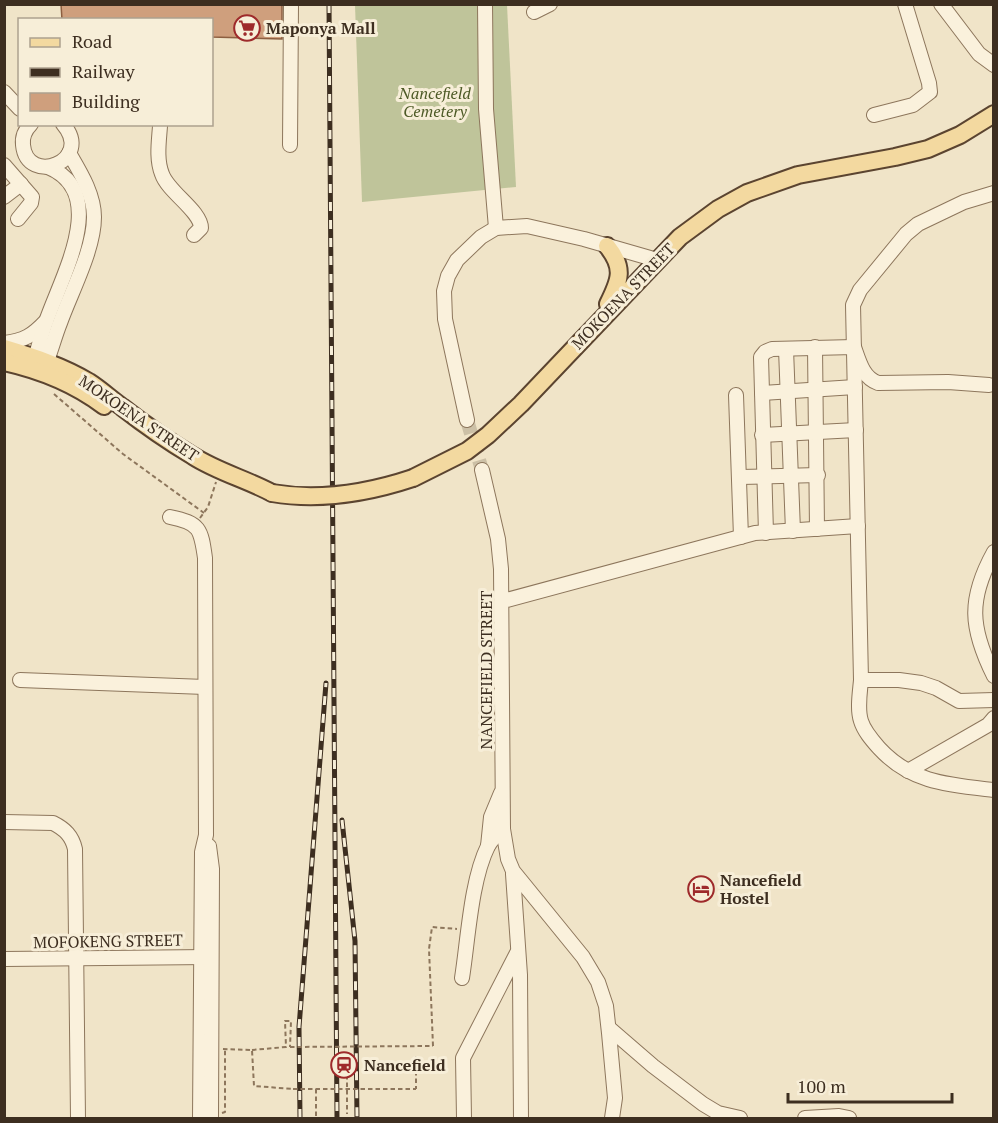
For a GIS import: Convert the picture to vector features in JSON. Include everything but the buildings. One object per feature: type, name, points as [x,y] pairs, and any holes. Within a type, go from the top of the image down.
[{"type":"main road","name":"MOKOENA STREET","points":[[4,345],[98,401],[178,460],[216,481],[272,493],[300,496],[354,493],[383,488],[413,478],[468,450],[488,435],[521,404],[657,260],[696,224],[718,209],[747,193],[798,175],[895,157],[928,148],[960,135],[993,114]]},
{"type":"main road","points":[[599,321],[612,297],[620,274],[619,264],[607,246]]},
{"type":"main road","name":"MOKOENA STREET","points":[[4,362],[46,368],[91,383],[194,457],[250,487]]},
{"type":"street","points":[[290,146],[291,4]]},
{"type":"street","points":[[485,4],[486,109],[496,228]]},
{"type":"street","points":[[534,12],[550,4]]},
{"type":"street","points":[[873,115],[913,105],[930,92],[904,4]]},
{"type":"street","points":[[941,4],[979,54],[993,64]]},
{"type":"street","points":[[4,92],[18,107]]},
{"type":"street","points":[[29,126],[22,142],[27,157],[40,166],[48,167],[61,174],[72,185],[80,223],[52,324],[46,368]]},
{"type":"street","points":[[48,167],[61,163],[69,153],[71,137],[64,126]]},
{"type":"street","points":[[160,126],[158,155],[162,175],[166,183],[199,219],[201,228],[194,235]]},
{"type":"street","points":[[4,345],[30,337],[52,324],[89,244],[94,217],[88,190],[69,153]]},
{"type":"street","points":[[4,165],[32,199],[32,203],[18,219]]},
{"type":"street","points":[[4,197],[21,184]]},
{"type":"street","points":[[993,193],[964,202],[918,224],[906,234],[860,290],[853,305],[860,714],[866,731],[889,759],[908,771],[926,779],[947,784],[993,790]]},
{"type":"street","points":[[467,420],[445,319],[444,291],[448,276],[457,260],[481,237],[496,228],[527,226],[584,239],[657,260]]},
{"type":"street","points":[[46,368],[58,347],[52,324]]},
{"type":"street","points":[[815,347],[817,529]]},
{"type":"street","points":[[766,533],[762,435],[762,354],[768,350],[854,347]]},
{"type":"street","points":[[854,347],[864,372],[878,383],[948,382],[989,385]]},
{"type":"street","points":[[786,349],[794,531]]},
{"type":"street","points":[[762,393],[855,387]]},
{"type":"street","points":[[736,395],[741,537]]},
{"type":"street","points":[[762,435],[856,430]]},
{"type":"street","name":"NANCEFIELD STREET","points":[[482,470],[498,539],[503,601],[503,829],[508,859],[513,871]]},
{"type":"street","points":[[740,477],[818,475]]},
{"type":"street","points":[[170,517],[192,522],[201,534],[205,558],[206,836],[202,852],[211,1048],[211,1119]]},
{"type":"street","points":[[503,601],[741,537],[858,526]]},
{"type":"street","points":[[993,552],[978,586],[973,610],[982,647],[993,676]]},
{"type":"street","points":[[20,680],[205,687]]},
{"type":"street","points":[[861,680],[899,680],[921,683],[936,688],[959,701],[993,700]]},
{"type":"street","points":[[908,771],[988,725],[993,718]]},
{"type":"street","points":[[462,978],[474,897],[488,846],[491,817],[503,788]]},
{"type":"street","points":[[4,822],[53,823],[70,836],[75,849],[78,1119]]},
{"type":"street","points":[[488,846],[503,829]]},
{"type":"street","points":[[513,871],[518,951],[521,1119]]},
{"type":"street","points":[[513,871],[584,957],[598,982],[606,1006],[609,1028],[615,1098],[612,1119]]},
{"type":"street","points":[[464,1119],[464,1058],[518,951]]},
{"type":"street","points":[[200,1119],[206,957]]},
{"type":"street","name":"MOFOKENG STREET","points":[[4,959],[206,957]]},
{"type":"street","points":[[609,1028],[653,1066],[703,1104],[718,1113],[740,1119]]},
{"type":"street","points":[[805,1119],[839,1116],[849,1119]]},
{"type":"path","points":[[46,368],[53,392],[58,399],[123,454],[204,513],[216,481]]},
{"type":"path","points":[[211,1048],[252,1050],[286,1047],[285,1021],[291,1021],[290,1047],[433,1046],[429,949],[432,927],[469,930]]},
{"type":"path","points":[[252,1050],[254,1086],[293,1089],[416,1089],[416,1056]]},
{"type":"path","points":[[347,1060],[347,1114]]},
{"type":"path","points":[[316,1089],[316,1119]]},
{"type":"green space","name":"Nancefield Cemetery","points":[[355,5],[507,5],[516,187],[362,202]]},
{"type":"tunnel","points":[[467,420],[482,470]]},
{"type":"railway","points":[[329,4],[337,1118]]},
{"type":"railway","points":[[300,1118],[299,1027],[326,683]]},
{"type":"railway","points":[[342,820],[355,941],[357,1118]]},
{"type":"place","name":"Maponya Mall","points":[[247,28]]},
{"type":"place","name":"Nancefield Hostel","points":[[701,889]]},
{"type":"place","name":"Nancefield","points":[[344,1065]]}]
